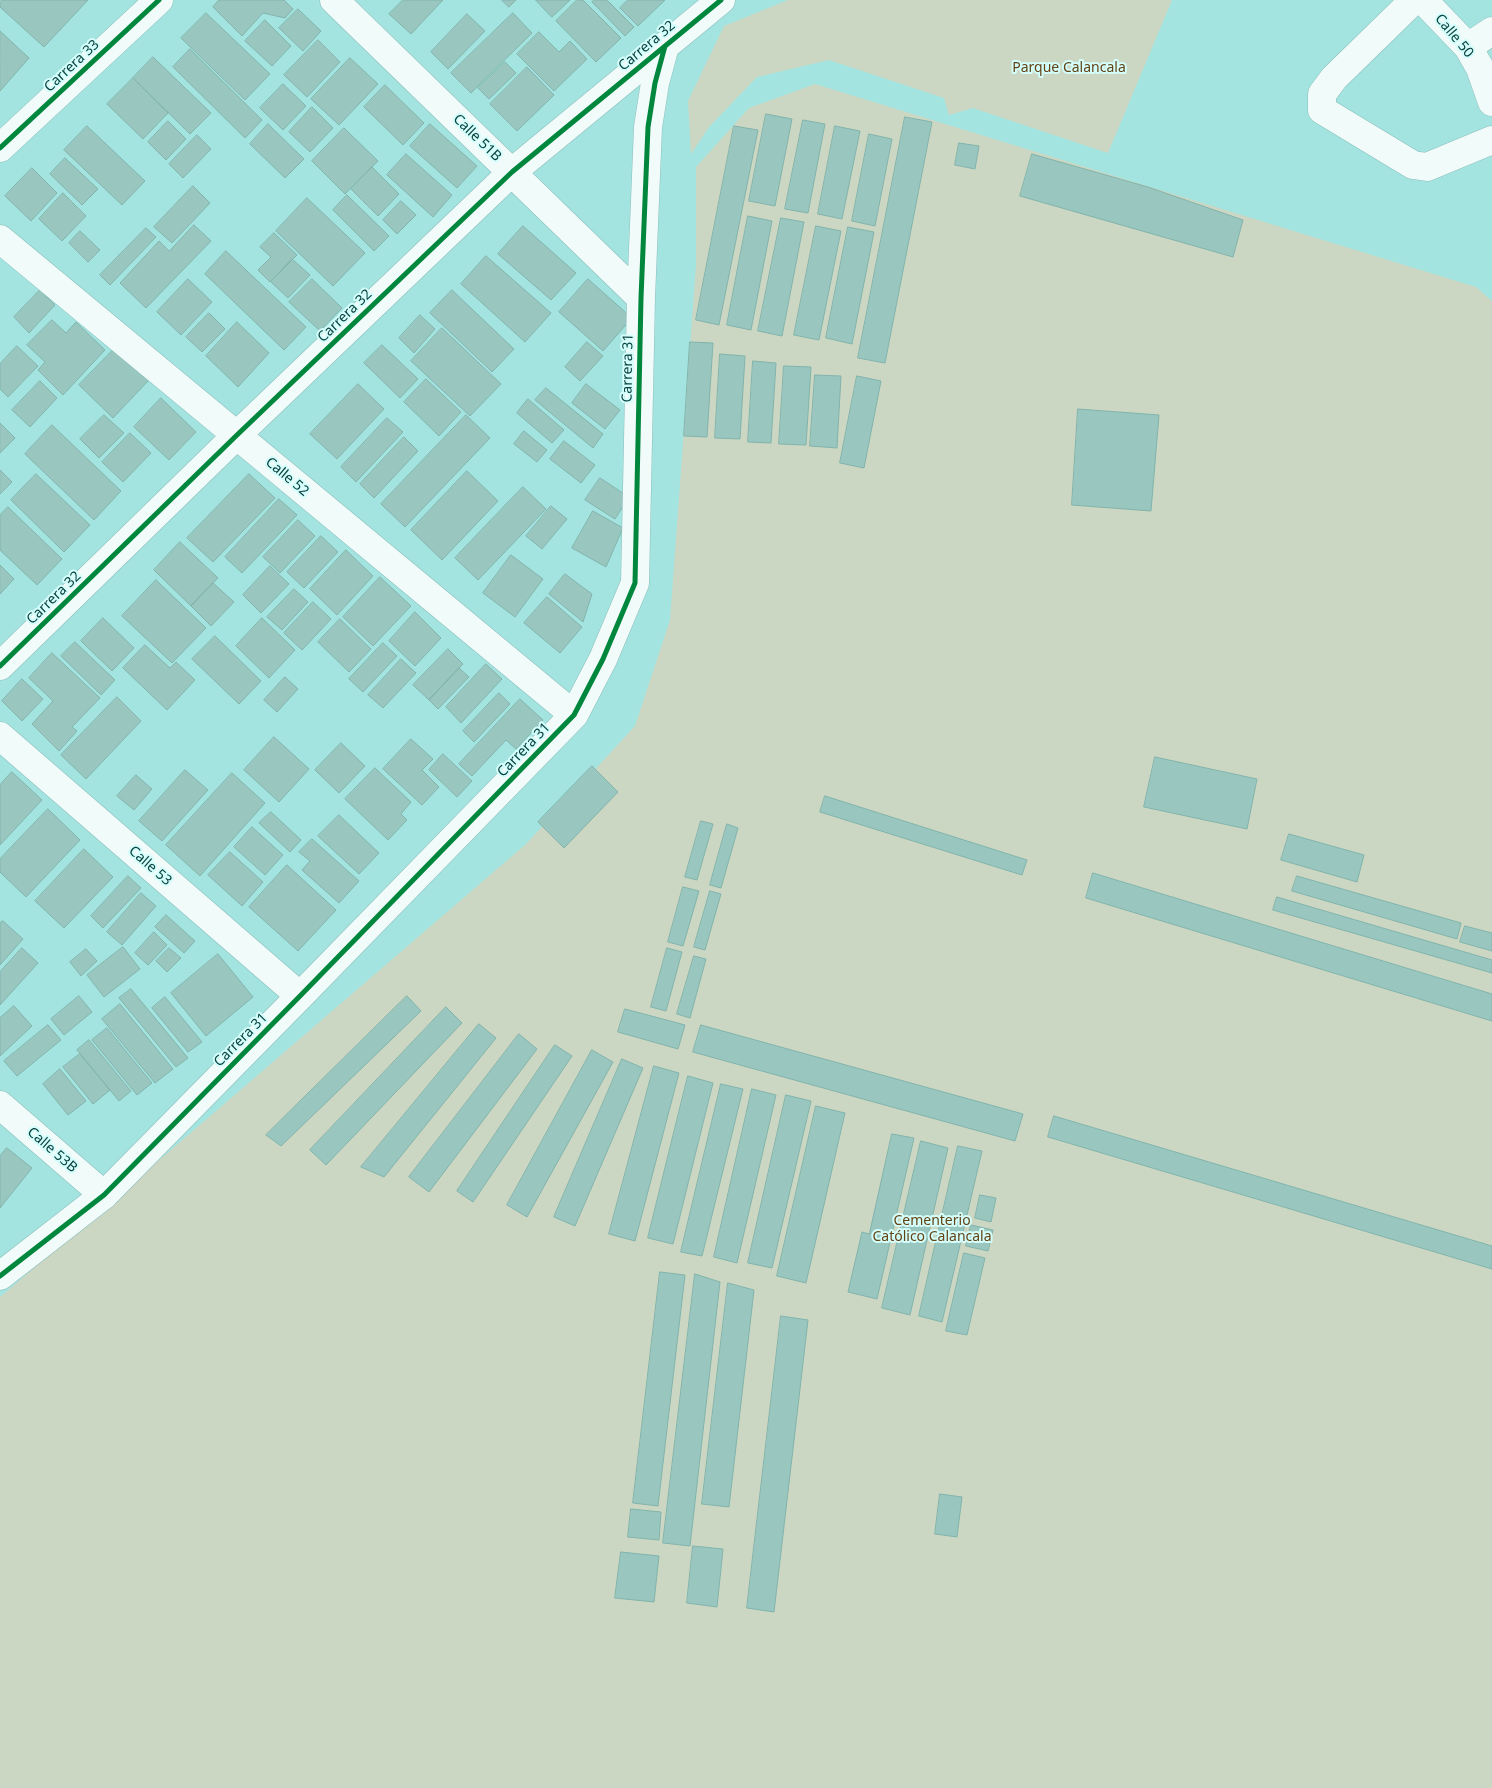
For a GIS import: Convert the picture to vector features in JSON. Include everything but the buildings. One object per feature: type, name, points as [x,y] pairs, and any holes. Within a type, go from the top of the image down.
[{"type":"street","name":"Carrera 33","points":[[0,148],[159,0]]},
{"type":"street","name":"Calle 51B","points":[[334,0],[641,298]]},
{"type":"street","points":[[1414,0],[1334,78],[1322,94],[1322,110],[1413,165],[1427,167],[1492,140]]},
{"type":"street","name":"Calle 50","points":[[1423,0],[1468,48],[1480,68],[1492,102]]},
{"type":"street","name":"Carrera 32","points":[[0,666],[237,435],[512,172],[719,1]]},
{"type":"street","points":[[1468,48],[1492,31]]},
{"type":"street","name":"Carrera 31","points":[[0,1276],[104,1195],[574,715],[603,659],[635,583],[641,298],[648,127],[655,83],[665,46]]},
{"type":"street","name":"Calle 52","points":[[0,239],[574,715]]},
{"type":"street","name":"Calle 53","points":[[0,736],[300,996]]},
{"type":"street","name":"Calle 53B","points":[[0,1105],[104,1195]]},
{"type":"green space","name":"Parque Calancala","points":[[788,0],[1172,0],[1108,153],[973,108],[949,115],[944,98],[829,60],[757,77],[709,127],[691,154],[688,101],[724,26]]},
{"type":"green space","name":"Cementerio Católico Calancala","points":[[815,84],[1476,287],[1492,301],[1492,1788],[0,1788],[0,1297],[526,844],[635,726],[670,620],[696,265],[696,167],[749,108]]},
{"type":"cycle path","points":[[0,148],[159,0]]},
{"type":"cycle path","points":[[0,666],[237,435],[512,172],[721,0]]},
{"type":"cycle path","points":[[0,1276],[104,1195],[574,715],[603,659],[635,583],[641,298],[648,127],[655,83],[665,46]]}]
